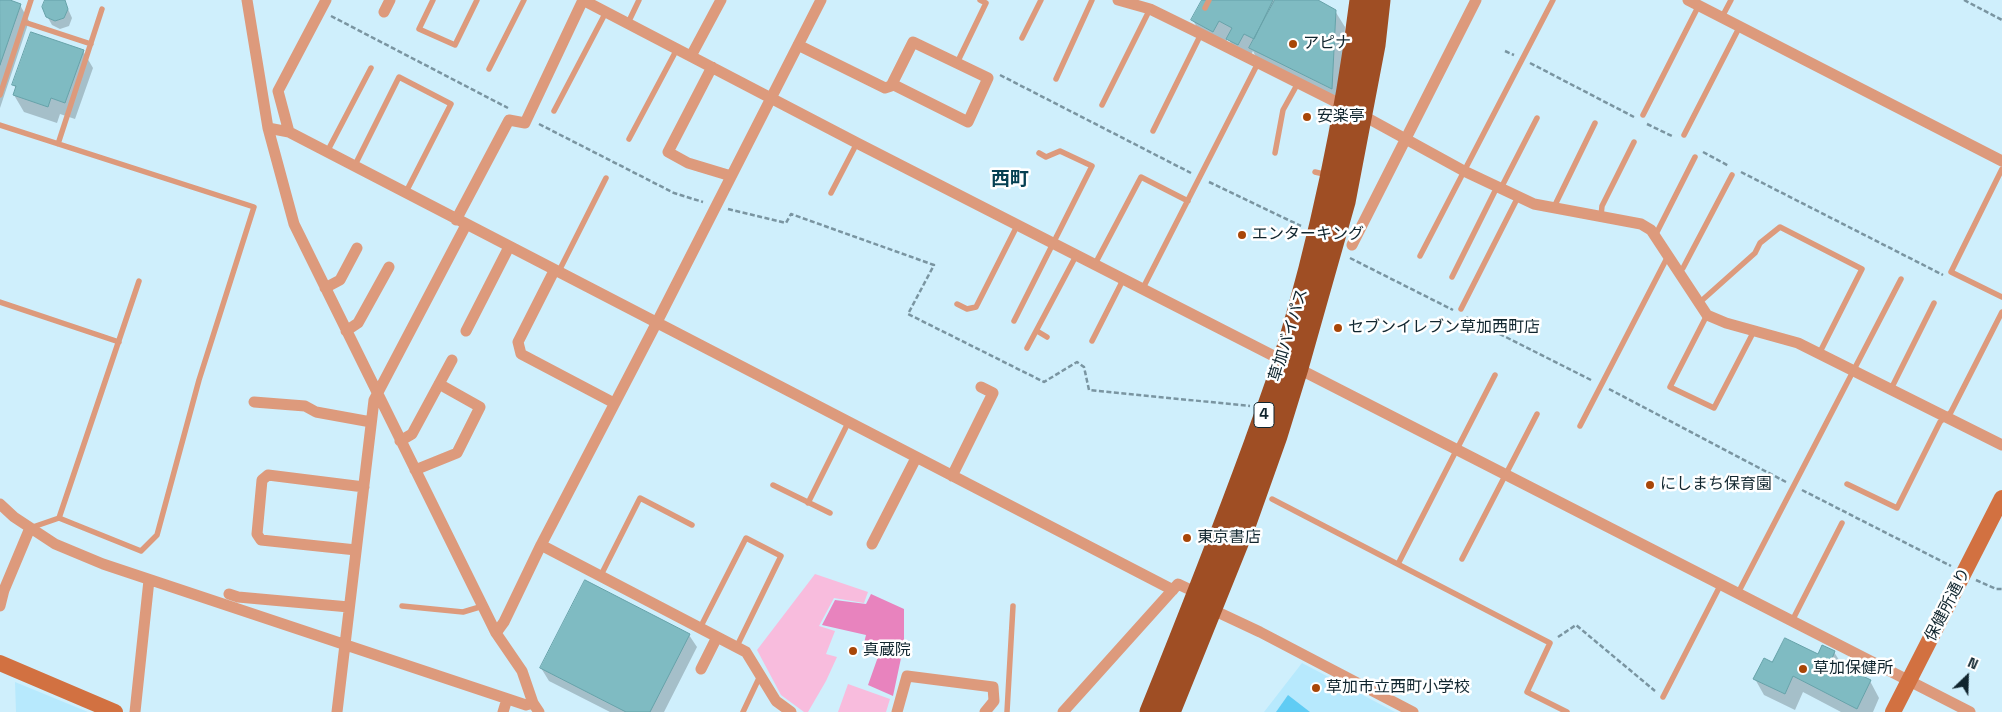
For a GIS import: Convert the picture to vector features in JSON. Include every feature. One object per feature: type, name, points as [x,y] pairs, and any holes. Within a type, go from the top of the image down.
[{"type":"highway","name":"草加バイパス","points":[[1150,712],[1228,514],[1291,364],[1345,202],[1360,0]]},
{"type":"highway","name":"草加バイパス","points":[[1170,712],[1271,454],[1291,364],[1322,174],[1353,111],[1375,45],[1380,0]]},
{"type":"street","points":[[247,0],[268,128],[294,224],[496,633],[522,672],[536,708]]},
{"type":"street","points":[[384,12],[390,0]]},
{"type":"street","points":[[337,712],[376,393],[510,120],[525,123],[583,0],[857,143],[1970,712]]},
{"type":"street","points":[[691,56],[722,0]]},
{"type":"street","points":[[496,633],[504,622],[541,545],[821,0]]},
{"type":"street","points":[[1118,0],[1150,9],[1202,34],[1353,111],[1464,171],[1534,204],[1641,224],[1654,234],[1707,315],[1726,323],[1798,342],[2002,445]]},
{"type":"street","points":[[1352,245],[1476,0]]},
{"type":"street","points":[[1693,3],[2002,161]]},
{"type":"street","points":[[289,132],[278,91],[323,5]]},
{"type":"street","points":[[798,45],[885,88],[892,84],[913,42],[988,78],[968,122],[892,84]]},
{"type":"street","points":[[712,67],[668,152],[688,163],[731,176]]},
{"type":"street","points":[[268,128],[289,132],[556,272],[657,322],[848,423],[1174,590]]},
{"type":"street","points":[[466,331],[509,247]]},
{"type":"street","points":[[325,288],[340,280],[357,248]]},
{"type":"street","points":[[346,331],[358,323],[389,267]]},
{"type":"street","points":[[556,272],[518,342],[521,354],[614,402]]},
{"type":"street","points":[[400,441],[412,434],[452,360]]},
{"type":"street","points":[[415,470],[457,453],[480,407],[439,384]]},
{"type":"street","points":[[952,476],[993,393],[981,387]]},
{"type":"street","points":[[254,402],[305,406],[316,412],[371,422]]},
{"type":"street","points":[[872,544],[916,458]]},
{"type":"street","points":[[356,550],[261,540],[257,534],[262,480],[268,475],[364,488]]},
{"type":"street","name":"保健所通り","points":[[1893,712],[1960,571],[2002,498]]},
{"type":"street","points":[[0,504],[30,528],[55,544],[149,580],[536,708]]},
{"type":"street","points":[[0,606],[4,590],[30,528]]},
{"type":"street","points":[[541,545],[746,652],[776,701],[791,712]]},
{"type":"street","points":[[135,712],[149,580]]},
{"type":"street","points":[[1063,712],[1178,584],[1197,593]]},
{"type":"street","points":[[229,594],[246,592],[349,607]]},
{"type":"street","points":[[1211,609],[1260,632],[1412,712]]},
{"type":"street","points":[[701,669],[717,637]]},
{"type":"street","points":[[0,663],[115,712]]},
{"type":"street","points":[[897,712],[907,676],[993,687],[994,701],[985,712]]},
{"type":"street","points":[[503,712],[507,699]]},
{"type":"lane","points":[[0,95],[31,0]]},
{"type":"lane","points":[[433,0],[419,29],[454,45],[477,0]]},
{"type":"lane","points":[[489,69],[524,0]]},
{"type":"lane","points":[[628,23],[639,0]]},
{"type":"lane","points":[[957,63],[986,3],[980,0]]},
{"type":"lane","points":[[1022,38],[1041,0]]},
{"type":"lane","points":[[1056,79],[1092,0]]},
{"type":"lane","points":[[1205,8],[1210,0]]},
{"type":"lane","points":[[1420,256],[1553,0]]},
{"type":"lane","points":[[1722,17],[1730,0]]},
{"type":"lane","points":[[1640,117],[1693,3]]},
{"type":"lane","points":[[58,144],[102,9]]},
{"type":"lane","points":[[1102,105],[1150,9]]},
{"type":"lane","points":[[554,111],[606,12]]},
{"type":"lane","points":[[24,22],[91,44]]},
{"type":"lane","points":[[1684,135],[1740,26]]},
{"type":"lane","points":[[1153,131],[1202,34]]},
{"type":"lane","points":[[629,139],[677,49]]},
{"type":"lane","points":[[1143,288],[1258,63]]},
{"type":"lane","points":[[327,152],[371,68]]},
{"type":"lane","points":[[354,166],[399,77],[451,104],[405,193]]},
{"type":"lane","points":[[1275,153],[1283,110],[1298,83]]},
{"type":"lane","points":[[1452,277],[1537,118]]},
{"type":"lane","points":[[1554,208],[1595,123]]},
{"type":"lane","points":[[0,125],[254,207],[199,380],[158,535],[140,551],[59,518],[30,528]]},
{"type":"lane","points":[[1601,216],[1602,206],[1634,142]]},
{"type":"lane","points":[[831,193],[857,143]]},
{"type":"lane","points":[[1014,321],[1092,166],[1060,151],[1046,156],[1039,153]]},
{"type":"lane","points":[[1654,234],[1657,232],[1695,157]]},
{"type":"lane","points":[[2002,169],[1950,272],[2002,297]]},
{"type":"lane","points":[[1678,272],[1684,268],[1732,175]]},
{"type":"lane","points":[[1095,264],[1141,177],[1188,201]]},
{"type":"lane","points":[[556,272],[606,178]]},
{"type":"lane","points":[[1461,309],[1518,197]]},
{"type":"lane","points":[[957,304],[967,309],[976,307],[1018,224]]},
{"type":"lane","points":[[1699,303],[1755,253],[1760,243],[1780,227],[1862,269],[1820,352]]},
{"type":"lane","points":[[1027,348],[1076,254]]},
{"type":"lane","points":[[1580,426],[1668,256]]},
{"type":"lane","points":[[1092,342],[1124,278]]},
{"type":"lane","points":[[1738,593],[1901,280]]},
{"type":"lane","points":[[59,518],[139,281]]},
{"type":"lane","points":[[0,302],[119,342]]},
{"type":"lane","points":[[1891,389],[1934,303]]},
{"type":"lane","points":[[1847,484],[1897,508],[1940,422],[1951,412],[2002,312]]},
{"type":"lane","points":[[1707,315],[1670,387],[1714,408],[1754,330]]},
{"type":"lane","points":[[1037,330],[1047,337]]},
{"type":"lane","points":[[1398,564],[1494,374]]},
{"type":"lane","points":[[1462,559],[1538,414]]},
{"type":"lane","points":[[808,503],[848,423]]},
{"type":"lane","points":[[773,485],[830,513]]},
{"type":"lane","points":[[600,576],[640,498],[692,525]]},
{"type":"lane","points":[[1272,499],[1550,643],[1527,692],[1566,712]]},
{"type":"lane","points":[[1792,621],[1842,523]]},
{"type":"lane","points":[[700,628],[746,538],[781,556],[737,646]]},
{"type":"lane","points":[[1663,697],[1720,584]]},
{"type":"lane","points":[[402,606],[463,612],[483,606]]},
{"type":"lane","points":[[1007,712],[1014,606]]},
{"type":"lane","points":[[743,712],[760,675]]},
{"type":"path","points":[[1964,0],[2002,20]]},
{"type":"path","points":[[323,5],[527,118],[674,193],[786,224],[790,214],[934,265],[908,314],[1044,382],[1077,362],[1084,367],[1089,390],[1252,406]]},
{"type":"path","points":[[1505,50],[1640,117]]},
{"type":"path","points":[[996,73],[1307,229]]},
{"type":"path","points":[[1647,123],[1674,137]]},
{"type":"path","points":[[1700,151],[1949,278]]},
{"type":"path","points":[[1352,245],[1347,256],[1960,571],[1996,589],[2002,589]]},
{"type":"path","points":[[1550,643],[1576,625],[1640,680],[1663,697]]},
{"type":"shaded area","points":[[815,574],[868,592],[864,603],[834,598],[819,626],[835,631],[826,654],[837,657],[808,712],[804,712],[781,695],[757,650]]},
{"type":"shaded area","points":[[871,594],[904,609],[904,644],[893,696],[868,685],[879,654],[863,647],[866,635],[822,625],[835,600],[866,604]]},
{"type":"shaded area","name":"草加市立西町小学校","points":[[1302,663],[1395,712],[1264,712]]},
{"type":"shaded area","points":[[15,682],[88,712],[16,712]]},
{"type":"shaded area","points":[[848,684],[890,699],[886,712],[838,712]]},
{"type":"water","points":[[1288,695],[1310,712],[1276,712]]},
{"type":"building","points":[[0,0],[10,0],[21,4],[0,65]]},
{"type":"building","points":[[45,0],[65,0],[68,9],[64,18],[55,21],[46,17],[42,7]]},
{"type":"building","points":[[1202,0],[1273,0],[1254,39],[1244,34],[1238,45],[1226,39],[1232,28],[1219,21],[1213,32],[1191,20]]},
{"type":"building","name":"アピナ","points":[[1275,0],[1318,0],[1336,10],[1332,89],[1249,48]]},
{"type":"building","points":[[31,32],[84,50],[65,103],[51,98],[48,107],[13,95],[16,86],[12,85]]},
{"type":"building","points":[[585,580],[690,634],[650,712],[626,712],[540,668]]},
{"type":"building","name":"草加保健所","points":[[1785,638],[1818,654],[1822,645],[1835,651],[1831,661],[1871,680],[1857,709],[1793,676],[1785,694],[1753,679],[1764,658],[1772,662]]},
{"type":"place","name":"アピナ","points":[[1293,44]]},
{"type":"place","name":"安楽亭","points":[[1307,117]]},
{"type":"place","name":"エンターキング","points":[[1242,235]]},
{"type":"place","name":"セブンイレブン草加西町店","points":[[1338,328]]},
{"type":"place","name":"にしまち保育園","points":[[1650,485]]},
{"type":"place","name":"東京書店","points":[[1187,538]]},
{"type":"place","name":"真蔵院","points":[[853,651]]},
{"type":"place","name":"草加保健所","points":[[1803,669]]},
{"type":"place","name":"草加市立西町小学校","points":[[1316,688]]},
{"type":"district","name":"西町","points":[[1010,180]]}]
